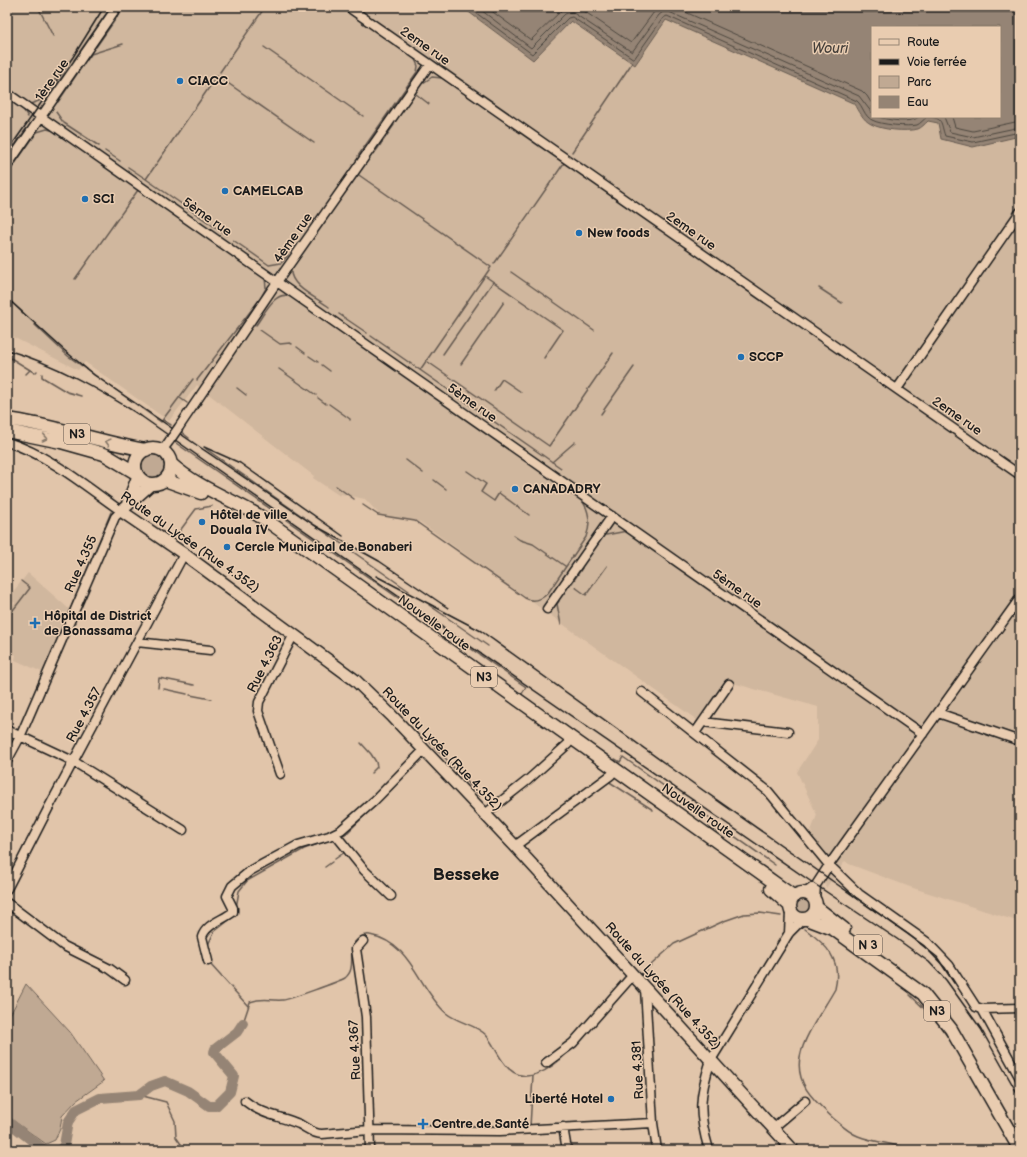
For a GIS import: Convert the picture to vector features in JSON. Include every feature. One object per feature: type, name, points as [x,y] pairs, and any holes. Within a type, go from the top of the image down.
[{"type":"highway","name":"N3","points":[[7,419],[43,425],[122,446],[146,450],[154,448],[162,451],[168,457],[171,464]]},
{"type":"highway","points":[[7,431],[61,442],[104,454],[137,474],[144,482],[151,484],[158,484],[165,480],[170,473],[171,464]]},
{"type":"highway","points":[[137,474],[135,466],[136,459],[140,453],[146,450]]},
{"type":"highway","name":"Nouvelle route","points":[[171,464],[191,480],[246,507],[266,520],[550,728],[568,744],[791,904]]},
{"type":"highway","name":"Nouvelle route","points":[[165,480],[203,494],[242,513],[263,526],[550,728],[765,875],[791,904]]},
{"type":"highway","points":[[798,893],[805,893],[811,895],[815,904],[814,913],[805,919],[797,918],[791,904],[798,893]]},
{"type":"highway","name":"N 3","points":[[815,904],[835,923],[920,982]]},
{"type":"highway","name":"N3","points":[[805,919],[833,929],[923,994],[951,1029],[983,1076],[1020,1136]]},
{"type":"highway","name":"N3","points":[[920,982],[939,1002],[956,1027],[983,1076],[1020,1150]]},
{"type":"main road","points":[[128,502],[137,474]]},
{"type":"main road","points":[[121,511],[128,502],[151,484]]},
{"type":"main road","name":"Route du Lycée (Rue 4.352)","points":[[121,511],[184,554],[355,680],[515,846],[793,1150]]},
{"type":"street","name":"1ère rue","points":[[7,166],[118,7]]},
{"type":"street","name":"2eme rue","points":[[348,7],[1020,475]]},
{"type":"street","name":"4ème rue","points":[[162,451],[277,282],[430,64]]},
{"type":"street","name":"5ème rue","points":[[7,92],[923,734]]},
{"type":"street","points":[[897,389],[1020,212]]},
{"type":"street","name":"Route du Lycée (Rue 4.352)","points":[[7,442],[23,447],[44,457],[121,511]]},
{"type":"street","name":"Rue 4.355","points":[[7,761],[20,737],[115,517],[121,511]]},
{"type":"street","points":[[547,609],[612,516]]},
{"type":"street","name":"Rue 4.357","points":[[7,889],[73,761],[184,554]]},
{"type":"street","points":[[805,893],[816,885],[1020,598]]},
{"type":"street","name":"Rue 4.363","points":[[280,774],[258,712],[259,702],[294,634]]},
{"type":"street","points":[[137,642],[210,650]]},
{"type":"street","points":[[695,733],[729,684]]},
{"type":"street","points":[[642,692],[768,791],[830,865],[859,894],[928,942],[949,965],[974,1005],[982,1009],[1020,1008]]},
{"type":"street","points":[[938,713],[1020,741]]},
{"type":"street","points":[[703,722],[788,732]]},
{"type":"street","points":[[7,730],[73,761],[183,830]]},
{"type":"street","points":[[485,814],[528,780],[568,744]]},
{"type":"street","points":[[208,960],[202,937],[203,934],[213,924],[233,912],[233,908],[227,896],[238,880],[250,871],[298,845],[335,834],[374,801],[424,750]]},
{"type":"street","points":[[515,846],[611,775]]},
{"type":"street","points":[[335,834],[364,870],[391,896]]},
{"type":"street","points":[[815,904],[816,885]]},
{"type":"street","points":[[7,903],[64,946],[110,969],[125,980]]},
{"type":"street","points":[[789,933],[791,904]]},
{"type":"street","points":[[709,1150],[700,1110],[703,1085],[711,1060],[789,933],[805,919]]},
{"type":"street","name":"Rue 4.367","points":[[363,940],[356,949],[366,1017],[370,1150]]},
{"type":"street","points":[[546,1063],[573,1043],[633,975]]},
{"type":"street","name":"Rue 4.381","points":[[646,988],[653,1123],[657,1150]]},
{"type":"street","points":[[982,1009],[1020,1078]]},
{"type":"street","points":[[245,1101],[254,1109],[264,1114],[295,1122],[318,1134],[369,1130],[500,1132],[563,1127],[653,1123]]},
{"type":"street","points":[[773,1128],[805,1101]]},
{"type":"street","points":[[563,1127],[567,1150]]},
{"type":"shaded area","points":[[7,7],[462,7],[533,60],[571,20],[635,65],[666,20],[839,96],[855,104],[861,115],[919,128],[928,121],[938,123],[941,139],[1000,141],[1020,136],[1020,922],[910,887],[849,864],[845,861],[826,888],[811,831],[817,815],[797,772],[818,740],[818,707],[726,681],[697,720],[420,522],[381,516],[365,499],[341,494],[340,496],[313,478],[314,476],[197,385],[169,421],[85,362],[78,370],[7,334]]},
{"type":"shaded area","name":"Hôpital de District de Bonassama","points":[[28,573],[69,609],[42,672],[15,660],[16,655],[7,648],[7,614],[15,603],[8,598]]},
{"type":"green space","points":[[153,454],[162,458],[166,467],[162,476],[153,480],[144,476],[140,467],[144,458]]},
{"type":"green space","points":[[802,895],[810,898],[813,906],[810,914],[802,917],[794,914],[791,906],[794,898]]},
{"type":"green space","points":[[26,984],[70,1032],[104,1081],[76,1101],[62,1116],[60,1129],[55,1140],[46,1144],[7,1116],[7,1021]]},
{"type":"water","name":"Wouri","points":[[462,7],[1020,7],[1020,136],[973,147],[941,139],[938,123],[928,121],[923,126],[913,130],[894,130],[876,126],[866,120],[855,104],[666,20],[635,65],[571,21],[533,60]]},
{"type":"waterway","points":[[74,60],[111,7]]},
{"type":"waterway","points":[[96,47],[124,7]]},
{"type":"waterway","points":[[220,72],[265,7]]},
{"type":"waterway","points":[[341,7],[347,11]]},
{"type":"waterway","points":[[39,9],[53,36]]},
{"type":"waterway","points":[[91,54],[123,44]]},
{"type":"waterway","points":[[264,47],[363,116]]},
{"type":"waterway","points":[[87,60],[92,53]]},
{"type":"waterway","points":[[358,156],[417,72],[418,66],[414,57]]},
{"type":"waterway","points":[[572,152],[632,63]]},
{"type":"waterway","points":[[58,102],[83,65]]},
{"type":"waterway","points":[[7,88],[30,104],[39,101],[65,66]]},
{"type":"waterway","points":[[50,95],[65,73]]},
{"type":"waterway","points":[[128,167],[146,179],[217,76]]},
{"type":"waterway","points":[[423,83],[432,77],[442,78],[575,170]]},
{"type":"waterway","points":[[222,79],[314,143]]},
{"type":"waterway","points":[[416,94],[429,104]]},
{"type":"waterway","points":[[23,109],[28,117]]},
{"type":"waterway","points":[[56,112],[63,122]]},
{"type":"waterway","points":[[64,123],[99,146]]},
{"type":"waterway","points":[[376,151],[394,125]]},
{"type":"waterway","points":[[7,157],[26,129]]},
{"type":"waterway","points":[[7,175],[37,132],[47,129],[55,131]]},
{"type":"waterway","points":[[105,151],[120,161]]},
{"type":"waterway","points":[[494,264],[564,163]]},
{"type":"waterway","points":[[356,173],[491,267],[420,370]]},
{"type":"waterway","points":[[586,178],[694,253]]},
{"type":"waterway","points":[[146,179],[226,235]]},
{"type":"waterway","points":[[75,279],[138,190]]},
{"type":"waterway","points":[[233,240],[269,265],[281,263],[288,255]]},
{"type":"waterway","points":[[704,260],[712,265]]},
{"type":"waterway","points":[[291,268],[291,274],[299,286],[304,291],[329,307]]},
{"type":"waterway","points":[[511,272],[594,330]]},
{"type":"waterway","points":[[485,276],[563,330],[544,358]]},
{"type":"waterway","points":[[197,380],[260,299],[266,288],[265,278]]},
{"type":"waterway","points":[[443,354],[493,282]]},
{"type":"waterway","points":[[819,288],[842,303]]},
{"type":"waterway","points":[[256,325],[267,308],[276,299],[281,296],[293,298]]},
{"type":"waterway","points":[[7,298],[26,316]]},
{"type":"waterway","points":[[461,364],[504,302]]},
{"type":"waterway","points":[[339,314],[367,333]]},
{"type":"waterway","points":[[35,325],[68,356],[161,422]]},
{"type":"waterway","points":[[260,330],[280,344],[292,344]]},
{"type":"waterway","points":[[371,336],[561,468]]},
{"type":"waterway","points":[[297,347],[305,353]]},
{"type":"waterway","points":[[428,362],[549,446],[613,353]]},
{"type":"waterway","points":[[11,355],[9,357],[35,373],[37,371]]},
{"type":"waterway","points":[[309,356],[318,362]]},
{"type":"waterway","points":[[322,365],[330,371]]},
{"type":"waterway","points":[[601,414],[634,367]]},
{"type":"waterway","points":[[279,369],[316,395]]},
{"type":"waterway","points":[[26,374],[30,370]]},
{"type":"waterway","points":[[42,374],[42,377],[67,392],[81,396]]},
{"type":"waterway","points":[[161,422],[193,379]]},
{"type":"waterway","points":[[494,391],[502,379],[521,392]]},
{"type":"waterway","points":[[237,388],[246,395]]},
{"type":"waterway","points":[[180,398],[187,403]]},
{"type":"waterway","points":[[318,398],[326,404]]},
{"type":"waterway","points":[[329,404],[350,420]]},
{"type":"waterway","points":[[163,420],[171,425]]},
{"type":"waterway","points":[[180,431],[189,438]]},
{"type":"waterway","points":[[173,441],[526,687],[522,695]]},
{"type":"waterway","points":[[552,462],[575,442]]},
{"type":"waterway","points":[[206,449],[409,591]]},
{"type":"waterway","points":[[406,460],[423,473]]},
{"type":"waterway","points":[[467,471],[486,484],[481,492],[494,501],[499,493],[529,515]]},
{"type":"waterway","points":[[434,480],[446,489]]},
{"type":"waterway","points":[[336,486],[354,499]]},
{"type":"waterway","points":[[363,505],[378,515],[415,521],[528,600],[534,600],[540,599],[548,593],[586,537],[589,527],[589,518],[587,509],[582,500]]},
{"type":"waterway","points":[[176,536],[196,509],[212,506]]},
{"type":"waterway","points":[[106,524],[111,512]]},
{"type":"waterway","points":[[39,684],[105,527]]},
{"type":"waterway","points":[[606,535],[627,531]]},
{"type":"waterway","points":[[514,536],[520,540],[533,544],[565,566]]},
{"type":"waterway","points":[[575,587],[586,595],[607,566]]},
{"type":"waterway","points":[[572,583],[582,568]]},
{"type":"waterway","points":[[7,618],[30,588],[21,581]]},
{"type":"waterway","points":[[558,600],[559,601],[557,604],[561,625]]},
{"type":"waterway","points":[[429,605],[488,646]]},
{"type":"waterway","points":[[158,688],[159,678],[194,685]]},
{"type":"waterway","points":[[164,689],[187,694]]},
{"type":"waterway","points":[[190,695],[211,699]]},
{"type":"waterway","points":[[530,701],[574,732]]},
{"type":"waterway","points":[[7,734],[15,740]]},
{"type":"waterway","points":[[430,742],[448,761]]},
{"type":"waterway","points":[[361,743],[376,762],[377,767],[371,773]]},
{"type":"waterway","points":[[595,747],[607,755]]},
{"type":"waterway","points":[[615,759],[620,762],[623,757],[775,865]]},
{"type":"waterway","points":[[400,780],[423,758]]},
{"type":"waterway","points":[[7,769],[11,762]]},
{"type":"waterway","points":[[449,762],[458,773]]},
{"type":"waterway","points":[[461,775],[480,796]]},
{"type":"waterway","points":[[608,781],[653,810]]},
{"type":"waterway","points":[[341,836],[347,833],[373,807]]},
{"type":"waterway","points":[[236,908],[239,891],[247,881],[304,849],[335,838]]},
{"type":"waterway","points":[[335,859],[345,852]]},
{"type":"waterway","points":[[325,867],[332,862]]},
{"type":"waterway","points":[[640,975],[674,944],[724,921],[744,914],[760,913],[781,916]]},
{"type":"waterway","points":[[208,945],[214,932],[233,917]]},
{"type":"waterway","points":[[805,929],[820,941],[831,954],[834,961],[837,979],[835,989],[810,1031],[802,1049],[799,1067],[803,1084],[813,1099],[851,1132],[858,1136],[914,1150]]},
{"type":"waterway","points":[[243,1023],[250,1002],[259,1000],[287,999],[345,978],[351,969],[352,947],[359,938],[369,935],[384,940],[396,947],[413,968],[436,1003],[446,1013],[482,1031],[491,1041],[504,1063],[512,1071],[520,1075],[528,1076],[537,1074],[546,1070],[569,1051]]},
{"type":"waterway","points":[[210,964],[248,1006]]},
{"type":"waterway","points":[[910,995],[934,1018],[953,1044]]},
{"type":"waterway","points":[[60,1150],[64,1145],[68,1122],[76,1110],[100,1098],[139,1095],[151,1086],[165,1081],[188,1091],[209,1106],[216,1106],[230,1092],[234,1076],[214,1052],[215,1049],[237,1032],[243,1023]]},
{"type":"waterway","points":[[530,1127],[533,1075]]},
{"type":"waterway","points":[[139,1095],[166,1102],[175,1121],[176,1137],[183,1147],[193,1150]]},
{"type":"waterway","points":[[7,1121],[44,1150]]},
{"type":"railway","points":[[7,152],[73,57],[104,7]]},
{"type":"railway","points":[[7,298],[94,375],[314,525],[379,561],[448,608]]},
{"type":"railway","points":[[7,350],[42,362],[76,378],[141,416],[435,622],[929,962],[946,980],[981,1029],[1020,1098]]},
{"type":"railway","points":[[204,447],[240,463],[343,536]]},
{"type":"railway","points":[[376,576],[481,631],[677,772],[908,934],[937,957],[954,983]]},
{"type":"place","name":"CIACC","points":[[180,81]]},
{"type":"place","name":"CAMELCAB","points":[[225,191]]},
{"type":"place","name":"SCI","points":[[85,199]]},
{"type":"place","name":"New foods","points":[[579,233]]},
{"type":"place","name":"SCCP","points":[[741,357]]},
{"type":"place","name":"CANADADRY","points":[[515,489]]},
{"type":"place","name":"Hôtel de ville Douala IV","points":[[202,522]]},
{"type":"place","name":"Cercle Municipal de Bonaberi","points":[[227,547]]},
{"type":"place","name":"Hôpital de District de Bonassama","points":[[35,623]]},
{"type":"place","name":"Liberté Hotel","points":[[611,1099]]},
{"type":"place","name":"Centre de Santé","points":[[423,1124]]},
{"type":"district","name":"Besseke","points":[[466,875]]}]
